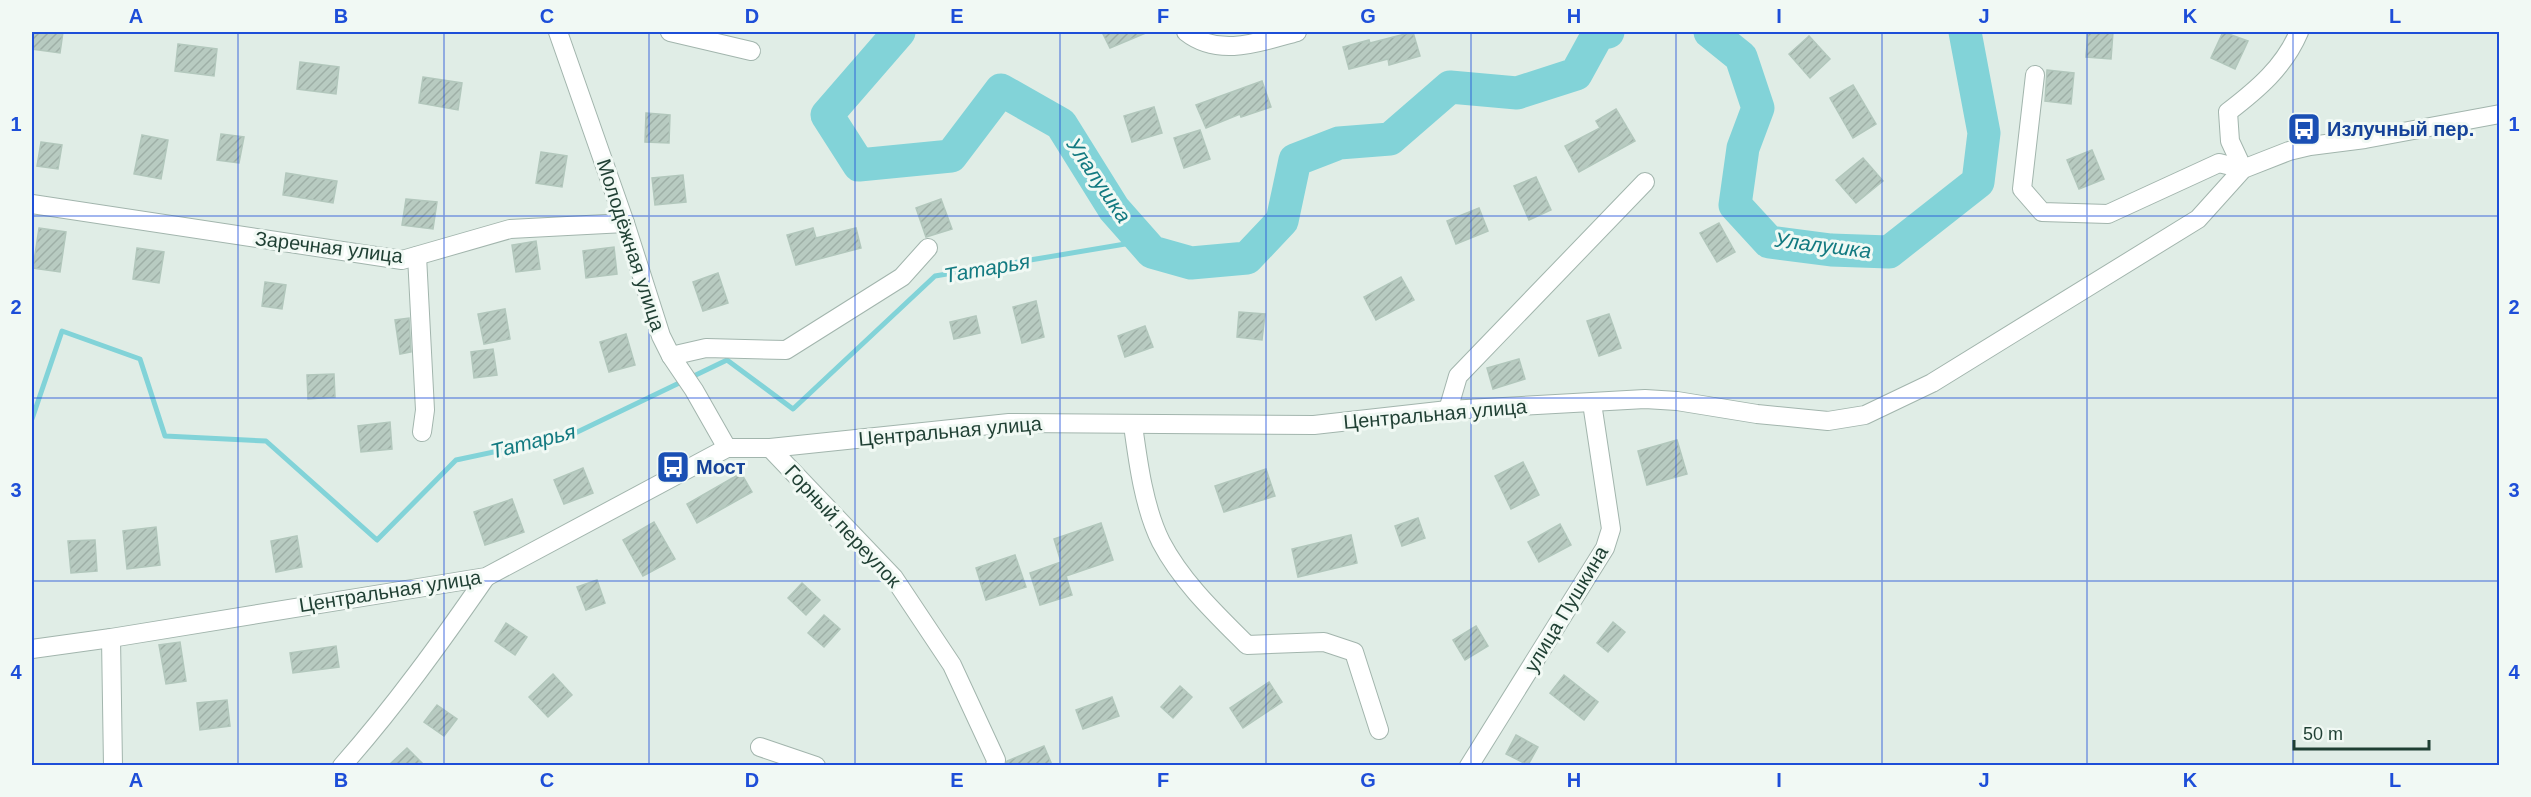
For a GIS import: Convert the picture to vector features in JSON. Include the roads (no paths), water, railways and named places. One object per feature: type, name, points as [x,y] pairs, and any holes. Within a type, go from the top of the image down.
[{"type":"street","name":"Молодёжная улица","points":[[558,32],[625,223],[661,336],[727,448]]},
{"type":"street","points":[[670,32],[751,51]]},
{"type":"street","points":[[1186,32],[1214,46],[1229,46],[1251,44],[1297,32]]},
{"type":"street","points":[[2243,169],[2230,141],[2228,112],[2265,84],[2291,50],[2299,32]]},
{"type":"street","points":[[2035,75],[2022,189],[2042,212],[2108,214],[2219,163],[2243,169],[2289,151],[2310,146],[2365,139],[2499,114]]},
{"type":"street","name":"Центральная улица","points":[[32,649],[486,577],[727,448],[770,448],[1009,423],[1314,424],[1448,410],[1645,399],[1677,401],[1757,414],[1828,421],[1865,415],[1932,383],[2198,219],[2243,169]]},
{"type":"street","points":[[1448,410],[1458,375],[1645,182]]},
{"type":"street","name":"Заречная улица","points":[[32,204],[402,260],[510,229],[625,223]]},
{"type":"street","points":[[674,361],[706,348],[786,350],[902,277],[928,248]]},
{"type":"street","points":[[417,256],[425,410],[422,432]]},
{"type":"street","name":"улица Пушкина","points":[[1469,765],[1605,548],[1611,529],[1592,403]]},
{"type":"street","points":[[1133,425],[1142,484],[1161,541],[1199,598],[1247,645],[1324,642],[1354,652],[1379,730]]},
{"type":"street","name":"Горный переулок","points":[[770,448],[894,578],[952,665],[997,764]]},
{"type":"street","points":[[342,765],[377,726],[420,670],[486,577]]},
{"type":"street","points":[[111,638],[113,765]]},
{"type":"street","points":[[760,747],[816,765]]},
{"type":"waterway","name":"Улалушка","points":[[899,32],[827,115],[859,165],[951,156],[1001,90],[1061,124],[1114,209],[1152,252],[1191,263],[1247,258],[1282,221],[1295,160],[1339,143],[1390,139],[1450,87],[1517,93],[1576,74],[1598,34],[1608,32]]},
{"type":"waterway","name":"Улалушка","points":[[1710,32],[1741,57],[1758,108],[1743,148],[1735,205],[1769,242],[1831,250],[1889,252],[1978,182],[1984,133],[1965,32]]},
{"type":"waterway","name":"Татарья","points":[[32,419],[62,331],[140,359],[165,436],[266,441],[377,540],[456,460],[569,436],[727,360],[793,409],[935,276],[1143,241]]},
{"type":"place","name":"Излучный пер.","points":[[2304,129]]},
{"type":"place","name":"Мост","points":[[673,467]]}]
